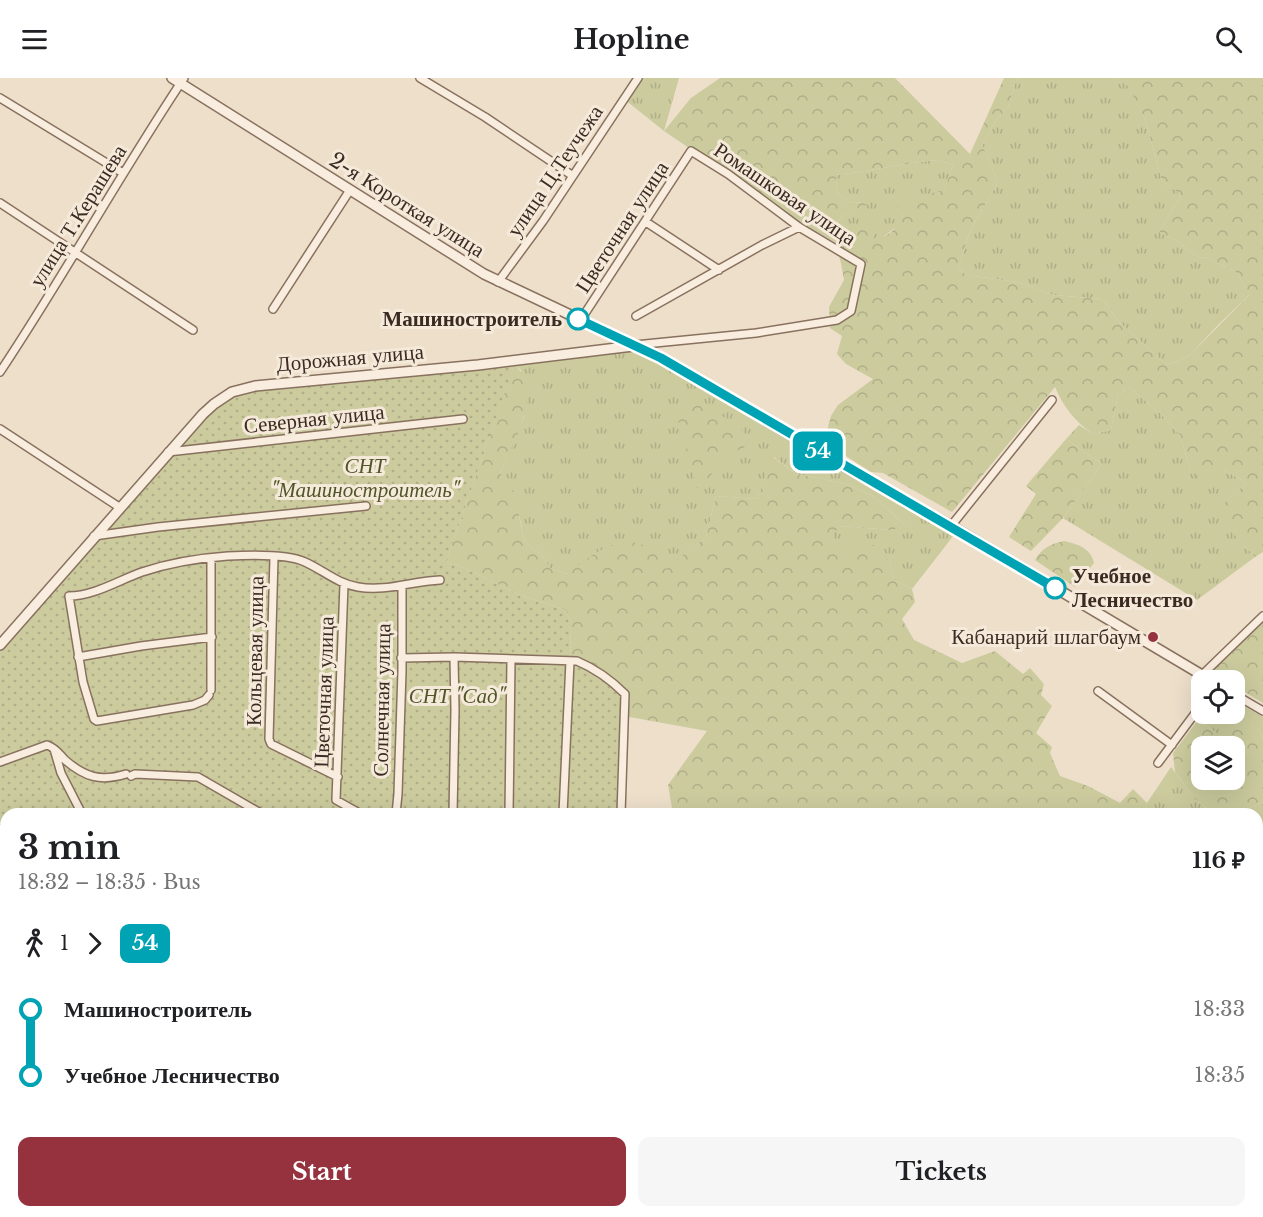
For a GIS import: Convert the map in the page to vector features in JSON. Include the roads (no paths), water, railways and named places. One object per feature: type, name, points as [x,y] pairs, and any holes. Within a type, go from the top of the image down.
[{"type":"street","points":[[420,78],[485,117],[573,176]]},
{"type":"street","name":"улица Ц.Теучежа","points":[[498,282],[543,221],[638,78]]},
{"type":"street","name":"улица Т.Керашева","points":[[0,372],[76,253],[179,80]]},
{"type":"street","name":"2-я Короткая улица","points":[[179,80],[498,282],[633,346]]},
{"type":"street","points":[[0,98],[123,173]]},
{"type":"street","name":"Цветочная улица","points":[[580,321],[691,151]]},
{"type":"street","name":"Ромашковая улица","points":[[633,346],[756,333],[837,320],[851,311],[861,264],[799,227],[728,174],[691,151]]},
{"type":"street","points":[[273,309],[350,190]]},
{"type":"street","points":[[0,203],[193,330]]},
{"type":"street","points":[[646,222],[719,270]]},
{"type":"street","points":[[636,316],[762,245],[799,227]]},
{"type":"street","points":[[595,350],[602,340],[600,329]]},
{"type":"street","points":[[633,346],[661,358],[1194,670]]},
{"type":"street","name":"Дорожная улица","points":[[0,645],[168,452],[214,404],[239,389],[284,382],[478,365],[633,346]]},
{"type":"street","points":[[951,526],[1052,400]]},
{"type":"street","name":"Северная улица","points":[[168,452],[463,418]]},
{"type":"street","points":[[0,429],[119,507]]},
{"type":"street","points":[[94,536],[366,506]]},
{"type":"street","points":[[211,558],[210,692],[205,700],[193,705],[97,721],[94,719],[78,657],[69,596],[92,592],[166,565],[211,558],[245,555],[302,560],[344,584],[375,589],[402,586],[424,580],[440,580]]},
{"type":"street","name":"Кольцевая улица","points":[[274,556],[269,739],[271,744],[338,777]]},
{"type":"street","name":"Цветочная улица","points":[[344,584],[336,800],[350,808]]},
{"type":"street","name":"Солнечная улица","points":[[397,808],[402,586]]},
{"type":"street","points":[[1207,670],[1263,616]]},
{"type":"street","points":[[78,657],[212,637]]},
{"type":"street","points":[[401,658],[454,657],[570,661],[592,667],[611,679],[625,694],[621,808]]},
{"type":"street","points":[[453,808],[454,657]]},
{"type":"street","points":[[508,808],[511,660]]},
{"type":"street","points":[[564,808],[570,661]]},
{"type":"street","points":[[1098,691],[1172,745]]},
{"type":"street","points":[[1245,700],[1263,711]]},
{"type":"street","points":[[1158,763],[1191,719]]},
{"type":"street","points":[[0,762],[47,745],[53,747],[75,768],[89,775],[102,779],[135,774],[198,777],[252,808]]},
{"type":"street","points":[[53,747],[61,773],[79,808]]},
{"type":"place","name":"Машиностроитель","points":[[578,319]]},
{"type":"place","name":"Учебное Лесничество","points":[[1055,588]]},
{"type":"place","name":"Кабанарий шлагбаум","points":[[1153,637]]},
{"type":"park label","name":"СНТ \"Машиностроитель\"","points":[[365,478]]},
{"type":"park label","name":"СНТ \"Сад\"","points":[[457,696]]}]
